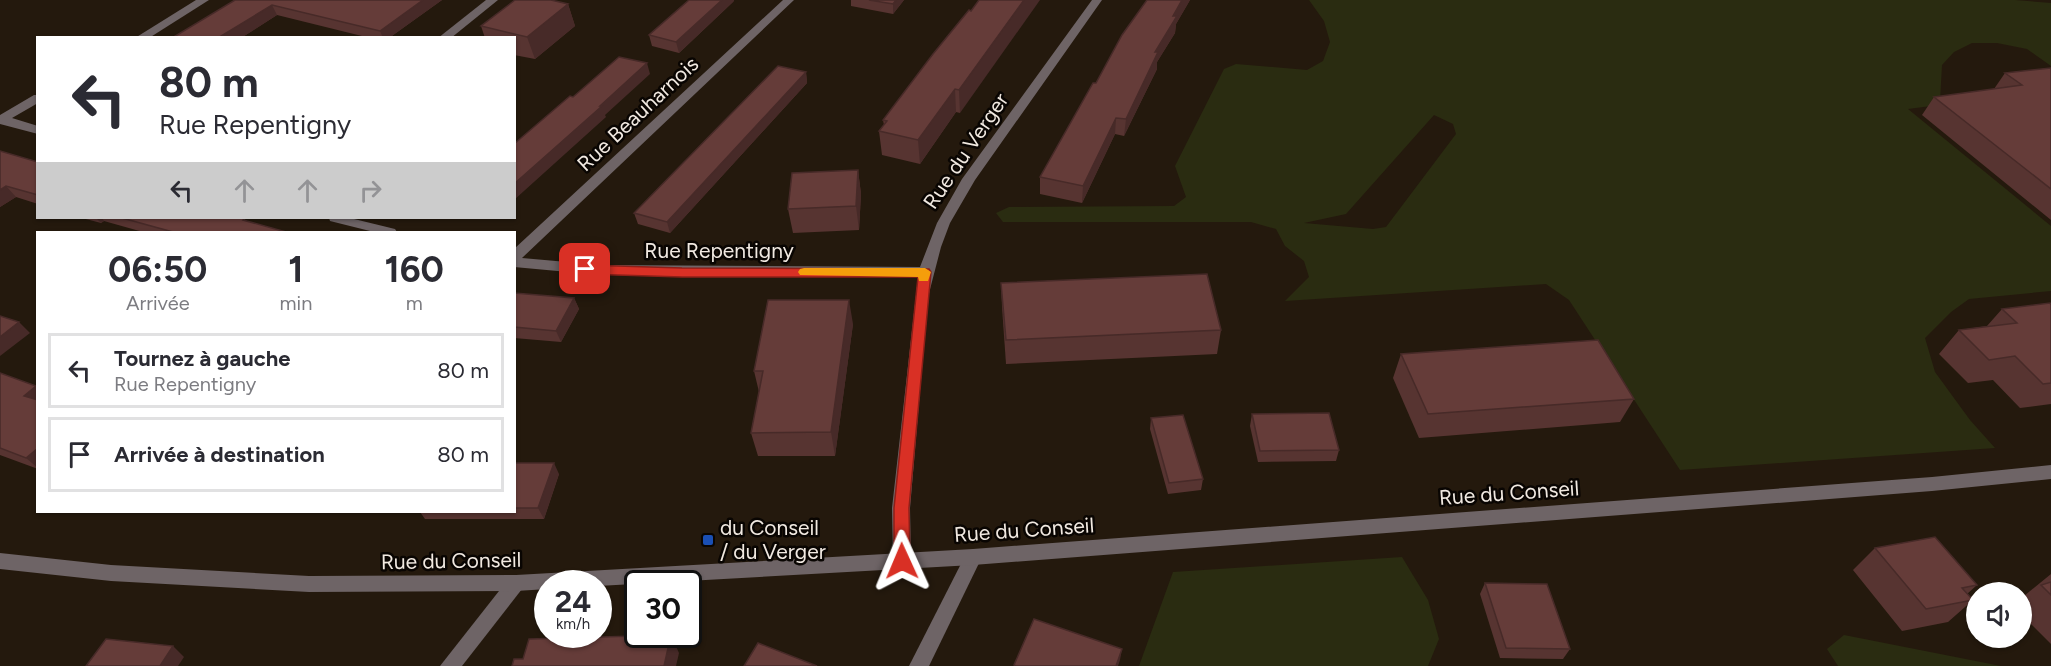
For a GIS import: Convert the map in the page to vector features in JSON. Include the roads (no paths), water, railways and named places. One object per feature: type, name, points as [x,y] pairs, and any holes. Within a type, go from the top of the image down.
[{"type":"street","points":[[143,36],[204,0]]},
{"type":"street","points":[[445,36],[494,0]]},
{"type":"street","name":"Rue Beauharnois","points":[[516,255],[789,0]]},
{"type":"street","name":"Rue du Verger","points":[[902,561],[901,508],[925,272],[941,226],[956,197],[1097,0]]},
{"type":"street","points":[[0,119],[36,99]]},
{"type":"street","points":[[0,119],[36,129]]},
{"type":"street","points":[[339,219],[386,231]]},
{"type":"street","name":"Rue Repentigny","points":[[516,262],[624,271],[925,272]]},
{"type":"street","name":"Rue du Conseil","points":[[0,561],[111,573],[309,584],[516,583],[973,557],[2051,472]]},
{"type":"street","points":[[919,666],[973,557]]},
{"type":"street","points":[[450,666],[516,583]]},
{"type":"place","name":"du Conseil / du Verger","points":[[708,540]]}]
